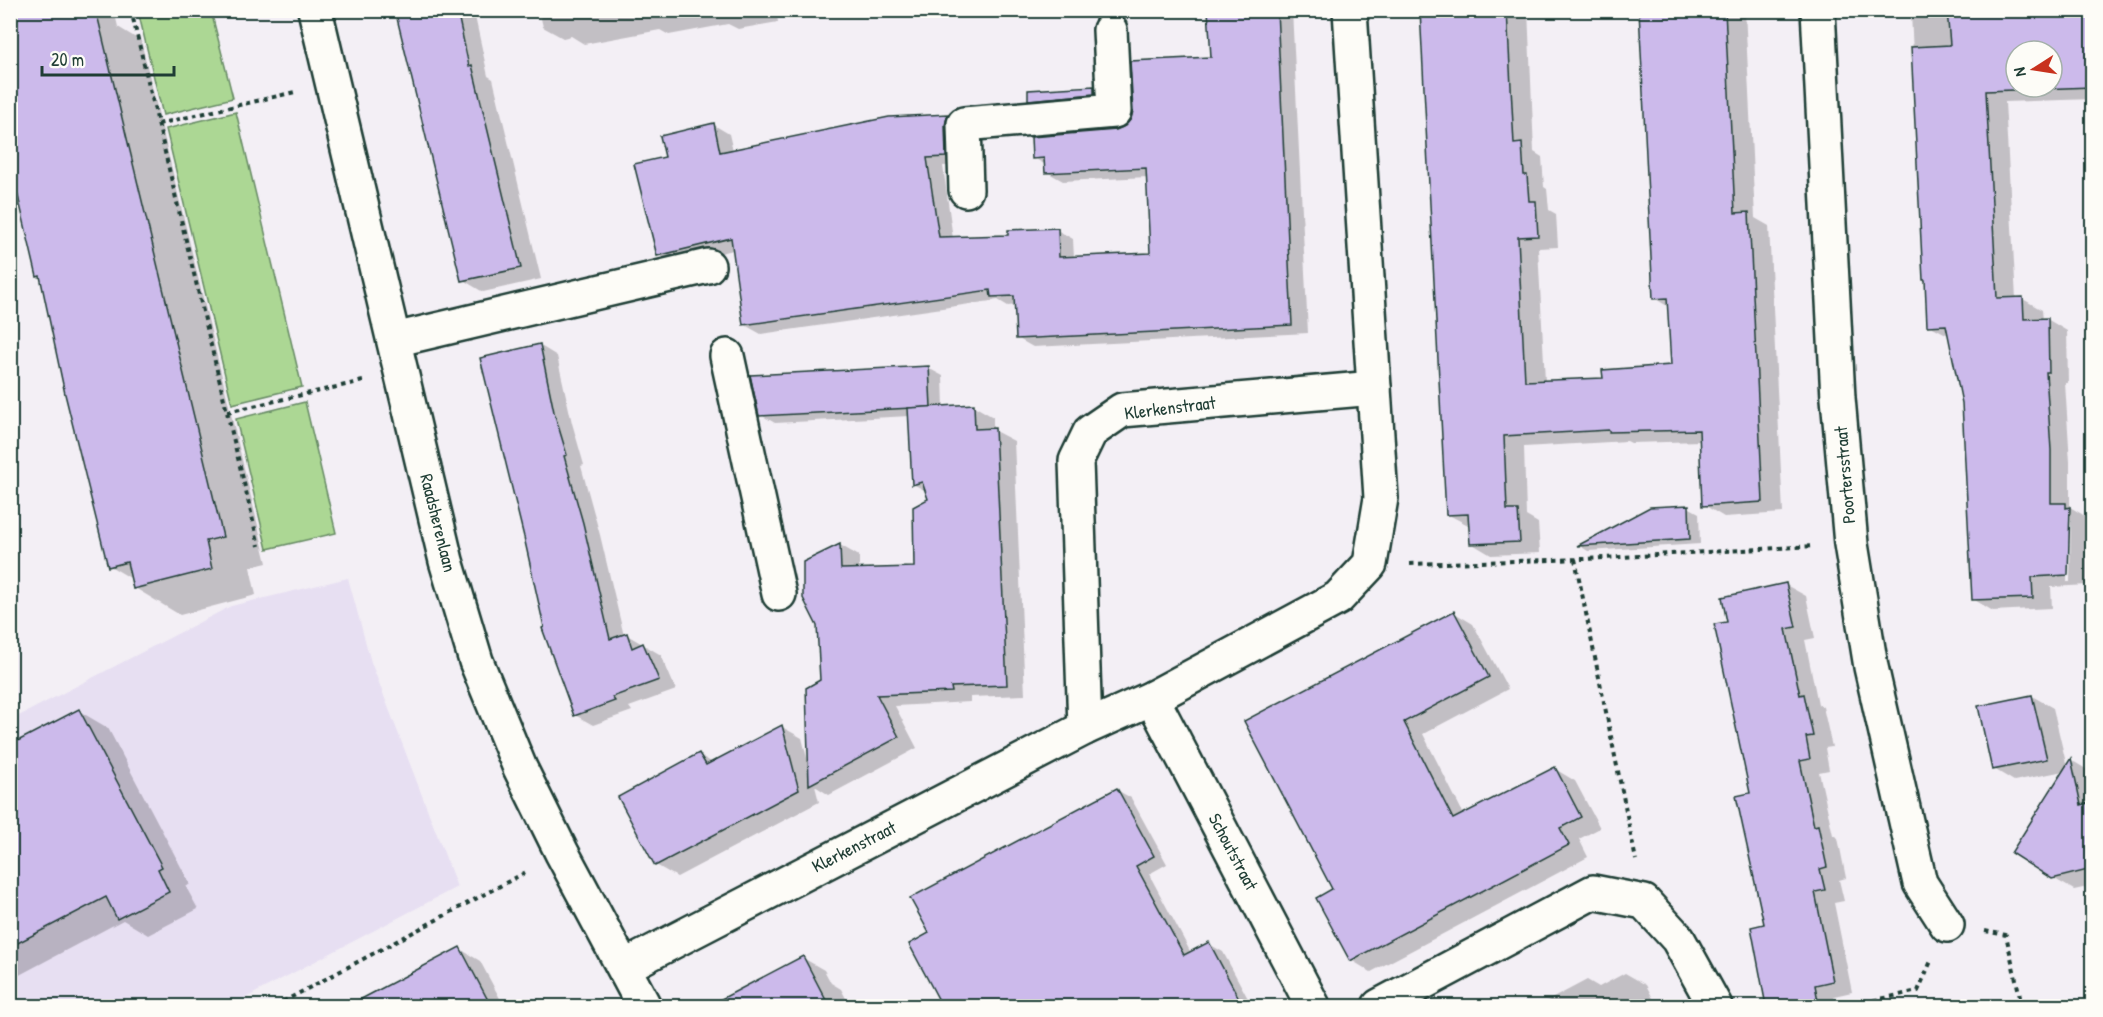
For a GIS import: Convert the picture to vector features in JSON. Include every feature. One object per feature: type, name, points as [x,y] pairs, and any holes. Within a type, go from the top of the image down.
[{"type":"street","name":"Raadsherenlaan","points":[[315,10],[446,561],[476,661],[520,768],[562,853],[644,1006]]},
{"type":"street","points":[[1350,10],[1381,498],[1370,564]]},
{"type":"street","name":"Poortersstraat","points":[[1818,10],[1838,386],[1851,544],[1871,667],[1920,883],[1947,925]]},
{"type":"street","points":[[966,190],[964,124],[1114,111],[1110,30]]},
{"type":"street","points":[[394,340],[708,266]]},
{"type":"street","points":[[727,356],[779,594]]},
{"type":"street","name":"Klerkenstraat","points":[[1085,728],[1076,461],[1090,432],[1122,410],[1374,388]]},
{"type":"street","name":"Klerkenstraat","points":[[624,967],[1085,728],[1152,698],[1338,598],[1370,564]]},
{"type":"street","name":"Schoutstraat","points":[[1152,698],[1313,1006]]},
{"type":"street","points":[[1379,1006],[1593,892],[1644,902],[1678,939],[1715,1006]]},
{"type":"path","points":[[131,10],[259,546]]},
{"type":"path","points":[[158,124],[332,83]]},
{"type":"path","points":[[227,412],[401,373]]},
{"type":"path","points":[[1370,564],[1575,559],[1851,544]]},
{"type":"path","points":[[1575,559],[1644,902]]},
{"type":"path","points":[[275,1006],[562,853]]},
{"type":"path","points":[[1846,1006],[1918,990],[1947,925],[2006,935],[2022,1006]]},
{"type":"shaded area","points":[[348,578],[371,662],[457,887],[230,1006],[11,1006],[11,720],[231,606]]},
{"type":"green space","points":[[138,11],[211,11],[233,98],[163,115]]},
{"type":"green space","points":[[236,112],[302,387],[232,404],[166,129]]},
{"type":"green space","points":[[305,402],[336,533],[267,549],[236,419]]},
{"type":"building","points":[[10,10],[96,10],[223,537],[206,541],[212,569],[133,589],[127,562],[108,567],[65,394],[40,276],[37,277],[10,162]]},
{"type":"building","points":[[395,10],[457,10],[469,66],[472,65],[521,268],[461,281]]},
{"type":"building","points":[[1208,10],[1277,10],[1292,325],[1016,339],[1014,296],[991,297],[990,290],[743,325],[731,238],[657,256],[634,164],[665,157],[660,136],[714,123],[720,152],[889,117],[948,114],[945,125],[946,157],[927,158],[939,237],[1008,235],[1008,230],[1058,228],[1059,257],[1150,253],[1146,168],[1045,173],[1044,158],[1032,159],[1031,137],[1116,130],[1125,126],[1131,119],[1133,111],[1130,61],[1211,57]]},
{"type":"building","points":[[1420,10],[1507,10],[1514,144],[1522,143],[1524,175],[1527,175],[1529,201],[1536,201],[1538,236],[1518,237],[1525,381],[1603,378],[1602,370],[1671,365],[1667,298],[1653,299],[1639,10],[1725,10],[1735,213],[1749,212],[1763,502],[1702,506],[1699,430],[1609,432],[1609,430],[1504,436],[1507,510],[1518,510],[1520,542],[1470,544],[1468,514],[1446,515]]},
{"type":"building","points":[[1947,10],[2092,10],[2092,87],[2064,88],[2064,39],[2004,39],[2004,90],[1986,91],[1997,298],[2023,297],[2024,319],[2048,318],[2049,372],[2046,372],[2051,450],[2051,503],[2066,503],[2066,508],[2070,507],[2068,575],[2032,577],[2033,598],[1972,600],[1962,403],[1946,325],[1927,326],[1911,47],[1950,45]]},
{"type":"building","points":[[1094,86],[1094,94],[1028,100],[1028,90]]},
{"type":"building","points":[[540,344],[554,412],[567,455],[564,456],[583,523],[610,639],[627,633],[632,648],[643,643],[659,680],[612,697],[615,701],[574,716],[542,628],[544,627],[524,537],[480,358]]},
{"type":"building","points":[[929,366],[931,407],[759,416],[750,375]]},
{"type":"building","points":[[974,404],[975,429],[995,428],[1007,685],[951,687],[952,692],[877,695],[899,737],[809,785],[806,688],[820,680],[817,626],[803,598],[803,562],[840,544],[841,569],[914,567],[913,507],[928,499],[922,482],[912,485],[908,408]]},
{"type":"building","points":[[1689,505],[1690,539],[1577,546],[1650,507]]},
{"type":"building","points":[[1786,583],[1796,627],[1786,629],[1800,695],[1804,694],[1813,736],[1806,737],[1810,759],[1800,761],[1814,826],[1818,825],[1827,867],[1820,869],[1825,890],[1815,892],[1833,981],[1815,985],[1819,1006],[1766,1006],[1751,927],[1764,924],[1736,796],[1750,793],[1714,624],[1727,622],[1722,597]]},
{"type":"building","points":[[1454,611],[1489,677],[1404,722],[1453,819],[1555,767],[1581,817],[1560,828],[1569,845],[1350,961],[1316,898],[1332,889],[1244,721]]},
{"type":"building","points":[[2032,695],[2047,759],[1992,770],[1978,706]]},
{"type":"building","points":[[79,709],[162,867],[158,869],[169,892],[117,919],[106,897],[10,947],[10,745]]},
{"type":"building","points":[[782,725],[799,790],[655,866],[618,797],[699,753],[706,765]]},
{"type":"building","points":[[2071,758],[2081,805],[2092,802],[2092,869],[2052,879],[2011,853]]},
{"type":"building","points":[[1117,788],[1154,856],[1136,866],[1184,955],[1209,942],[1243,1006],[942,1006],[909,944],[929,933],[910,898]]},
{"type":"building","points":[[460,947],[491,1006],[348,1006]]},
{"type":"building","points":[[803,956],[829,1006],[708,1006]]}]
